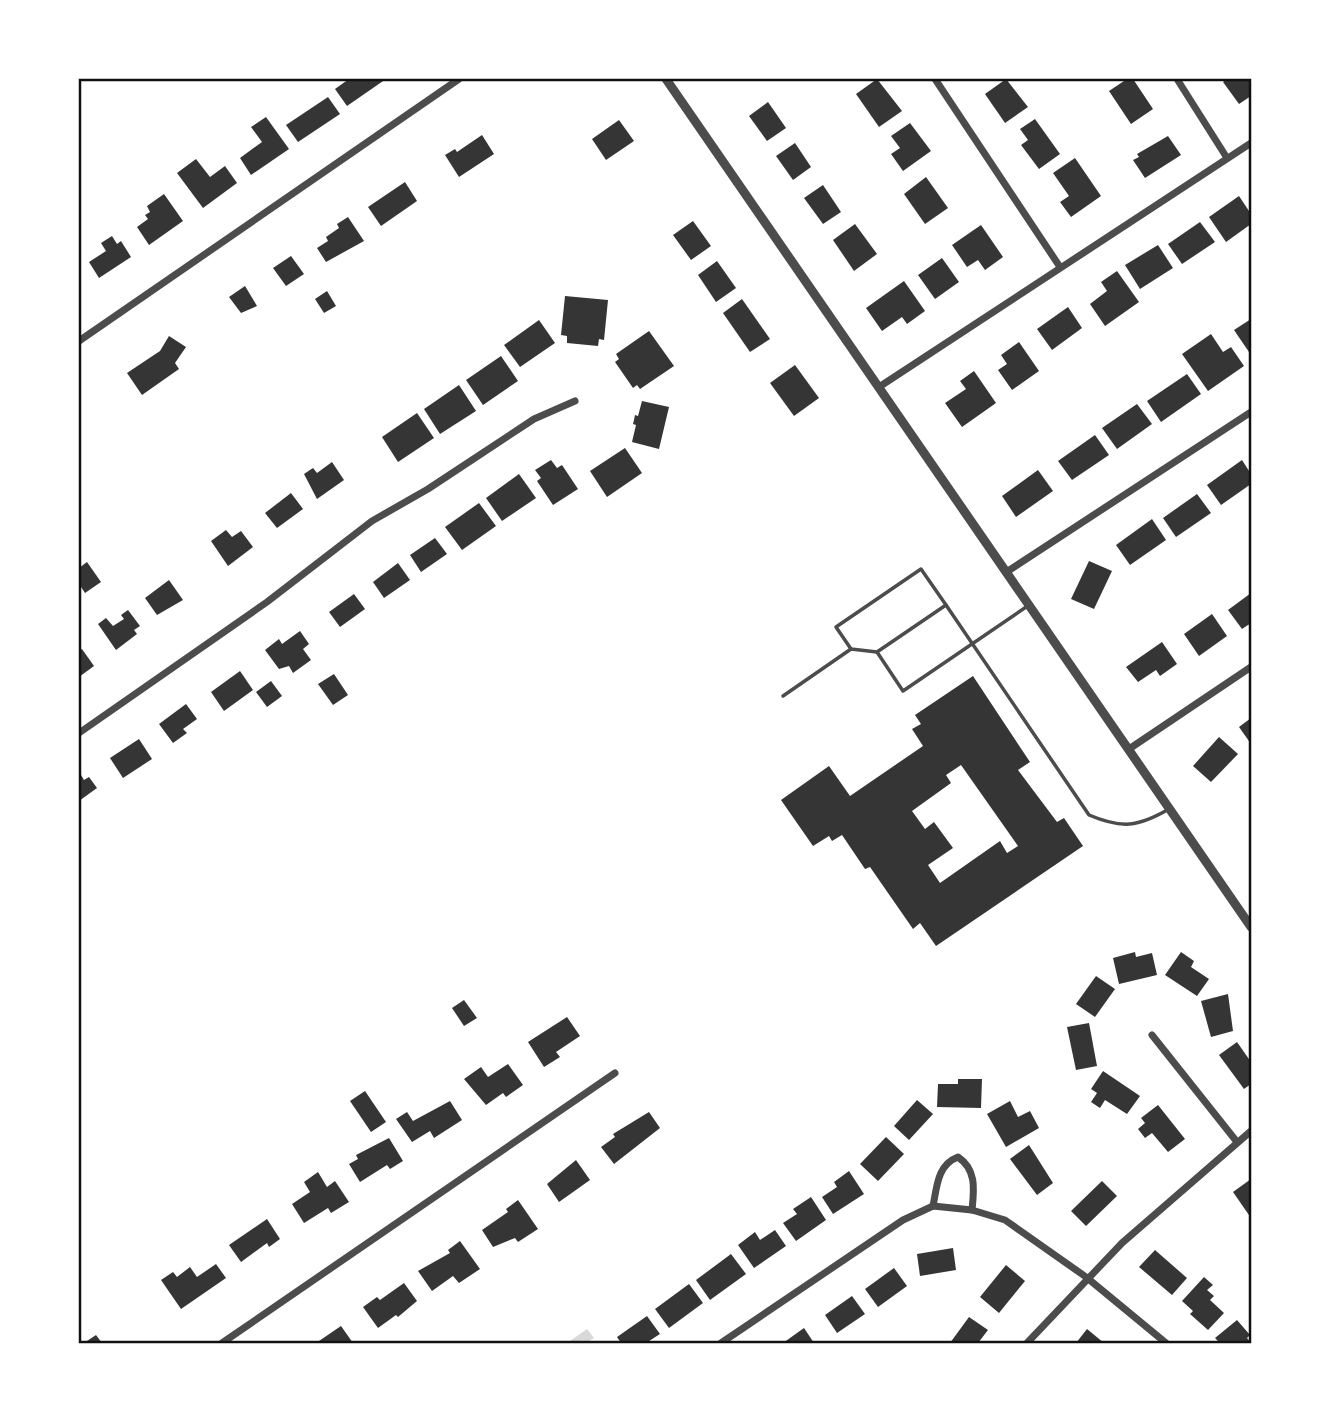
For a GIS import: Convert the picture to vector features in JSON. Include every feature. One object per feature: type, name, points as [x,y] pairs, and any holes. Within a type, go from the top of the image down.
[{"type":"street","points":[[79,341],[459,79]]},
{"type":"street","points":[[666,79],[1251,925]]},
{"type":"street","points":[[935,79],[1060,267]]},
{"type":"street","points":[[1177,79],[1227,158]]},
{"type":"street","points":[[879,387],[1251,143]]},
{"type":"street","points":[[79,733],[267,602],[372,521],[429,489],[534,419],[575,401]]},
{"type":"street","points":[[1008,571],[1251,412]]},
{"type":"street","points":[[1129,749],[1251,667]]},
{"type":"street","points":[[1152,1035],[1237,1142]]},
{"type":"street","points":[[222,1343],[615,1073]]},
{"type":"street","points":[[1027,1343],[1086,1277],[1170,1198],[1251,1131]]},
{"type":"street","points":[[933,1206],[940,1172],[948,1161],[958,1157],[971,1171],[974,1185],[972,1210]]},
{"type":"street","points":[[721,1343],[903,1220],[933,1206],[972,1210],[1005,1220],[1086,1277],[1166,1343]]},
{"type":"lane","points":[[850,649],[836,627],[921,569],[1088,815],[1110,824],[1133,825],[1170,808]]},
{"type":"lane","points":[[877,652],[903,691],[1031,604]]},
{"type":"lane","points":[[783,696],[850,649],[877,652],[946,605]]},
{"type":"shaded area","points":[[587,1329],[594,1338],[586,1343],[567,1343]]},
{"type":"building","points":[[349,79],[386,79],[347,106],[335,89]]},
{"type":"building","points":[[877,79],[902,111],[879,127],[856,94]]},
{"type":"building","points":[[1006,79],[1028,107],[1005,123],[985,94]]},
{"type":"building","points":[[1127,79],[1133,79],[1153,109],[1131,124],[1109,91]]},
{"type":"building","points":[[1227,79],[1251,79],[1251,96],[1239,104],[1223,82]]},
{"type":"building","points":[[328,97],[340,114],[298,142],[286,125]]},
{"type":"building","points":[[768,102],[786,128],[767,141],[749,116]]},
{"type":"building","points":[[266,117],[289,149],[251,175],[240,158],[262,142],[251,127]]},
{"type":"building","points":[[1035,119],[1060,154],[1039,169],[1021,145],[1028,140],[1020,129]]},
{"type":"building","points":[[619,120],[634,141],[606,160],[592,139]]},
{"type":"building","points":[[910,123],[931,151],[903,171],[891,154],[900,148],[891,136]]},
{"type":"building","points":[[482,135],[494,154],[459,177],[445,155],[455,149],[457,152]]},
{"type":"building","points":[[1168,136],[1181,155],[1145,178],[1133,160],[1139,157],[1137,154]]},
{"type":"building","points":[[795,143],[811,167],[793,180],[776,156]]},
{"type":"building","points":[[1075,158],[1101,196],[1071,217],[1060,202],[1069,196],[1053,173]]},
{"type":"building","points":[[196,159],[210,177],[225,166],[237,183],[203,208],[177,173]]},
{"type":"building","points":[[926,177],[948,208],[925,224],[904,194]]},
{"type":"building","points":[[405,182],[417,201],[381,226],[368,207]]},
{"type":"building","points":[[823,185],[841,212],[823,224],[804,198]]},
{"type":"building","points":[[164,194],[183,221],[149,245],[137,227],[148,219],[145,215],[150,212],[147,206]]},
{"type":"building","points":[[1239,196],[1251,214],[1251,224],[1226,242],[1209,217]]},
{"type":"building","points":[[348,217],[364,241],[326,262],[317,248],[328,241],[326,237],[339,228],[337,224]]},
{"type":"building","points":[[693,221],[711,246],[691,260],[673,235]]},
{"type":"building","points":[[1200,222],[1215,242],[1182,264],[1168,244]]},
{"type":"building","points":[[855,224],[877,254],[854,271],[833,240]]},
{"type":"building","points":[[981,225],[1003,257],[985,270],[978,260],[967,267],[952,245]]},
{"type":"building","points":[[112,236],[117,244],[121,241],[131,257],[99,278],[89,262],[106,251],[101,243]]},
{"type":"building","points":[[1158,245],[1173,268],[1140,289],[1125,265]]},
{"type":"building","points":[[291,256],[304,274],[286,286],[273,268]]},
{"type":"building","points":[[942,258],[959,282],[935,299],[918,275]]},
{"type":"building","points":[[717,261],[736,288],[716,302],[698,275]]},
{"type":"building","points":[[1117,271],[1139,302],[1105,326],[1090,304],[1107,291],[1101,282]]},
{"type":"building","points":[[904,281],[925,311],[907,324],[902,317],[882,331],[866,308]]},
{"type":"building","points":[[245,286],[257,306],[241,313],[229,297]]},
{"type":"building","points":[[327,291],[336,306],[324,313],[315,299]]},
{"type":"building","points":[[565,296],[608,300],[604,340],[599,339],[598,346],[567,343],[567,336],[561,335]]},
{"type":"building","points":[[742,299],[770,339],[750,352],[723,313]]},
{"type":"building","points":[[1068,307],[1082,328],[1052,350],[1037,329]]},
{"type":"building","points":[[1251,319],[1251,355],[1234,330]]},
{"type":"building","points":[[539,320],[555,343],[520,367],[504,345]]},
{"type":"building","points":[[649,331],[674,366],[640,389],[637,385],[633,388],[615,362],[619,359],[616,354]]},
{"type":"building","points":[[1211,334],[1223,352],[1231,347],[1244,366],[1208,391],[1182,354]]},
{"type":"building","points":[[169,336],[186,347],[175,363],[179,369],[142,395],[127,373],[160,351]]},
{"type":"building","points":[[1019,342],[1039,371],[1012,390],[998,370],[1007,364],[1001,355]]},
{"type":"building","points":[[501,356],[518,381],[483,405],[466,380]]},
{"type":"building","points":[[795,365],[819,398],[794,416],[770,383]]},
{"type":"building","points":[[974,371],[996,403],[962,427],[945,403],[966,389],[960,381]]},
{"type":"building","points":[[1187,374],[1201,394],[1161,422],[1147,401]]},
{"type":"building","points":[[459,385],[476,411],[440,434],[424,409]]},
{"type":"building","points":[[642,401],[669,407],[659,449],[632,442],[635,415],[638,416]]},
{"type":"building","points":[[1137,404],[1152,424],[1117,449],[1102,428]]},
{"type":"building","points":[[417,413],[434,438],[398,462],[382,437]]},
{"type":"building","points":[[1095,435],[1109,455],[1072,480],[1058,461]]},
{"type":"building","points":[[625,448],[642,473],[607,497],[590,471]]},
{"type":"building","points":[[551,460],[557,468],[562,465],[578,489],[553,505],[537,481],[541,478],[535,470]]},
{"type":"building","points":[[1242,460],[1251,474],[1251,484],[1221,505],[1207,485]]},
{"type":"building","points":[[332,462],[344,480],[317,499],[304,474],[313,468],[317,473]]},
{"type":"building","points":[[1038,470],[1053,491],[1016,517],[1002,496]]},
{"type":"building","points":[[519,474],[536,498],[502,521],[486,498]]},
{"type":"building","points":[[291,493],[303,509],[277,528],[265,513]]},
{"type":"building","points":[[1197,494],[1211,513],[1176,537],[1163,518]]},
{"type":"building","points":[[479,503],[496,526],[462,550],[445,527]]},
{"type":"building","points":[[1152,519],[1166,540],[1130,565],[1116,545]]},
{"type":"building","points":[[226,530],[232,537],[241,531],[253,547],[228,566],[211,541]]},
{"type":"building","points":[[435,538],[447,554],[421,572],[410,555]]},
{"type":"building","points":[[1089,561],[1112,571],[1094,609],[1071,599]]},
{"type":"building","points":[[87,562],[101,582],[85,593],[79,584],[79,568]]},
{"type":"building","points":[[398,563],[410,580],[384,598],[373,582]]},
{"type":"building","points":[[169,580],[183,600],[157,615],[145,598]]},
{"type":"building","points":[[1251,593],[1251,623],[1242,629],[1228,610]]},
{"type":"building","points":[[354,594],[365,609],[340,627],[329,612]]},
{"type":"building","points":[[128,610],[140,626],[134,630],[137,634],[116,650],[98,624],[106,618],[113,626],[124,619],[121,615]]},
{"type":"building","points":[[1212,614],[1227,636],[1199,656],[1184,634]]},
{"type":"building","points":[[300,631],[309,644],[303,649],[311,660],[293,673],[289,666],[279,669],[265,650],[279,639],[282,644]]},
{"type":"building","points":[[1162,642],[1177,664],[1160,676],[1156,670],[1138,682],[1126,667]]},
{"type":"building","points":[[82,649],[94,666],[79,677],[79,651]]},
{"type":"building","points":[[240,671],[253,690],[224,711],[211,692]]},
{"type":"building","points":[[334,674],[348,695],[333,705],[318,684]]},
{"type":"building","points":[[973,676],[1030,762],[1018,770],[1057,822],[1064,818],[1083,846],[936,946],[920,923],[913,929],[870,867],[865,869],[842,835],[832,841],[829,836],[813,846],[781,800],[829,766],[850,796],[923,746],[912,729],[921,724],[915,715]],"holes":[[[961,765],[1018,846],[1007,853],[1000,841],[940,883],[928,865],[953,848],[934,822],[925,829],[912,811],[951,783],[946,775]]]},
{"type":"building","points":[[271,681],[282,696],[267,707],[256,692]]},
{"type":"building","points":[[186,704],[197,719],[183,729],[187,733],[173,743],[159,724]]},
{"type":"building","points":[[1251,718],[1251,744],[1239,727]]},
{"type":"building","points":[[1219,737],[1238,754],[1211,782],[1193,766]]},
{"type":"building","points":[[139,739],[152,759],[123,778],[110,758]]},
{"type":"building","points":[[81,775],[84,780],[89,777],[97,788],[79,801]]},
{"type":"building","points":[[1135,952],[1136,957],[1152,953],[1157,975],[1119,984],[1113,958]]},
{"type":"building","points":[[1181,952],[1194,961],[1191,967],[1209,979],[1197,996],[1165,975]]},
{"type":"building","points":[[1096,976],[1115,989],[1095,1017],[1076,1004]]},
{"type":"building","points":[[1228,994],[1233,1031],[1211,1037],[1201,1001]]},
{"type":"building","points":[[464,1000],[477,1018],[464,1026],[452,1008]]},
{"type":"building","points":[[567,1017],[580,1036],[556,1052],[560,1057],[544,1067],[528,1042]]},
{"type":"building","points":[[1089,1023],[1097,1066],[1076,1070],[1067,1027]]},
{"type":"building","points":[[1237,1042],[1251,1062],[1251,1084],[1244,1089],[1219,1055]]},
{"type":"building","points":[[508,1064],[523,1085],[506,1097],[503,1093],[486,1105],[464,1079],[481,1067],[488,1077]]},
{"type":"building","points":[[1103,1071],[1140,1096],[1127,1114],[1105,1100],[1100,1108],[1091,1102],[1097,1093],[1091,1089]]},
{"type":"building","points":[[958,1079],[982,1079],[981,1108],[937,1107],[938,1084],[958,1084]]},
{"type":"building","points":[[365,1091],[386,1122],[371,1132],[350,1101]]},
{"type":"building","points":[[917,1100],[933,1114],[909,1140],[894,1126]]},
{"type":"building","points":[[450,1101],[462,1120],[434,1138],[430,1131],[412,1142],[396,1119],[407,1112],[413,1121]]},
{"type":"building","points":[[1010,1101],[1018,1117],[1030,1111],[1039,1128],[1006,1147],[987,1114]]},
{"type":"building","points":[[1158,1105],[1185,1139],[1168,1152],[1152,1133],[1145,1138],[1138,1129],[1145,1123],[1141,1118]]},
{"type":"building","points":[[649,1112],[660,1128],[614,1164],[601,1147],[615,1137],[613,1134]]},
{"type":"building","points":[[886,1137],[904,1154],[878,1181],[860,1164]]},
{"type":"building","points":[[389,1138],[403,1161],[390,1169],[387,1165],[360,1182],[349,1164],[358,1159],[356,1155]]},
{"type":"building","points":[[1029,1145],[1053,1183],[1037,1195],[1010,1159]]},
{"type":"building","points":[[576,1160],[590,1180],[559,1202],[547,1184]]},
{"type":"building","points":[[849,1171],[864,1194],[833,1214],[822,1197],[837,1187],[834,1182]]},
{"type":"building","points":[[318,1172],[327,1187],[335,1181],[349,1202],[331,1213],[328,1208],[304,1223],[292,1204],[310,1192],[304,1182]]},
{"type":"building","points":[[1251,1179],[1251,1218],[1233,1192]]},
{"type":"building","points":[[1102,1181],[1117,1196],[1086,1226],[1071,1211]]},
{"type":"building","points":[[811,1197],[826,1220],[796,1241],[783,1223],[797,1214],[793,1209]]},
{"type":"building","points":[[518,1200],[538,1229],[518,1242],[515,1238],[493,1247],[482,1230],[508,1212],[506,1209]]},
{"type":"building","points":[[267,1219],[280,1239],[269,1247],[267,1243],[241,1262],[229,1245]]},
{"type":"building","points":[[775,1230],[786,1246],[754,1268],[738,1245],[755,1232],[760,1240]]},
{"type":"building","points":[[460,1241],[480,1269],[459,1283],[453,1276],[432,1291],[418,1271],[450,1253],[448,1250]]},
{"type":"building","points":[[953,1248],[956,1270],[920,1276],[917,1254]]},
{"type":"building","points":[[1155,1250],[1187,1278],[1172,1295],[1139,1267]]},
{"type":"building","points":[[731,1254],[746,1274],[710,1300],[696,1280]]},
{"type":"building","points":[[216,1264],[226,1278],[181,1309],[161,1280],[173,1272],[177,1277],[190,1267],[197,1277]]},
{"type":"building","points":[[1006,1265],[1025,1281],[999,1313],[980,1297]]},
{"type":"building","points":[[894,1268],[907,1286],[878,1307],[865,1289]]},
{"type":"building","points":[[1204,1277],[1213,1285],[1207,1290],[1214,1296],[1210,1300],[1224,1313],[1208,1330],[1190,1314],[1193,1311],[1182,1301]]},
{"type":"building","points":[[404,1283],[417,1301],[398,1317],[396,1315],[378,1328],[363,1307],[377,1297],[380,1300]]},
{"type":"building","points":[[689,1284],[703,1303],[669,1328],[655,1309]]},
{"type":"building","points":[[852,1296],[865,1314],[837,1333],[825,1315]]},
{"type":"building","points":[[647,1316],[660,1334],[646,1343],[621,1343],[617,1337]]},
{"type":"building","points":[[969,1317],[988,1330],[978,1343],[950,1343]]},
{"type":"building","points":[[1237,1320],[1250,1335],[1247,1338],[1251,1343],[1220,1343],[1215,1338]]},
{"type":"building","points":[[341,1326],[353,1343],[316,1343]]},
{"type":"building","points":[[804,1328],[814,1343],[783,1343]]},
{"type":"building","points":[[1087,1329],[1104,1343],[1076,1343]]},
{"type":"building","points":[[96,1335],[102,1343],[84,1343]]}]
